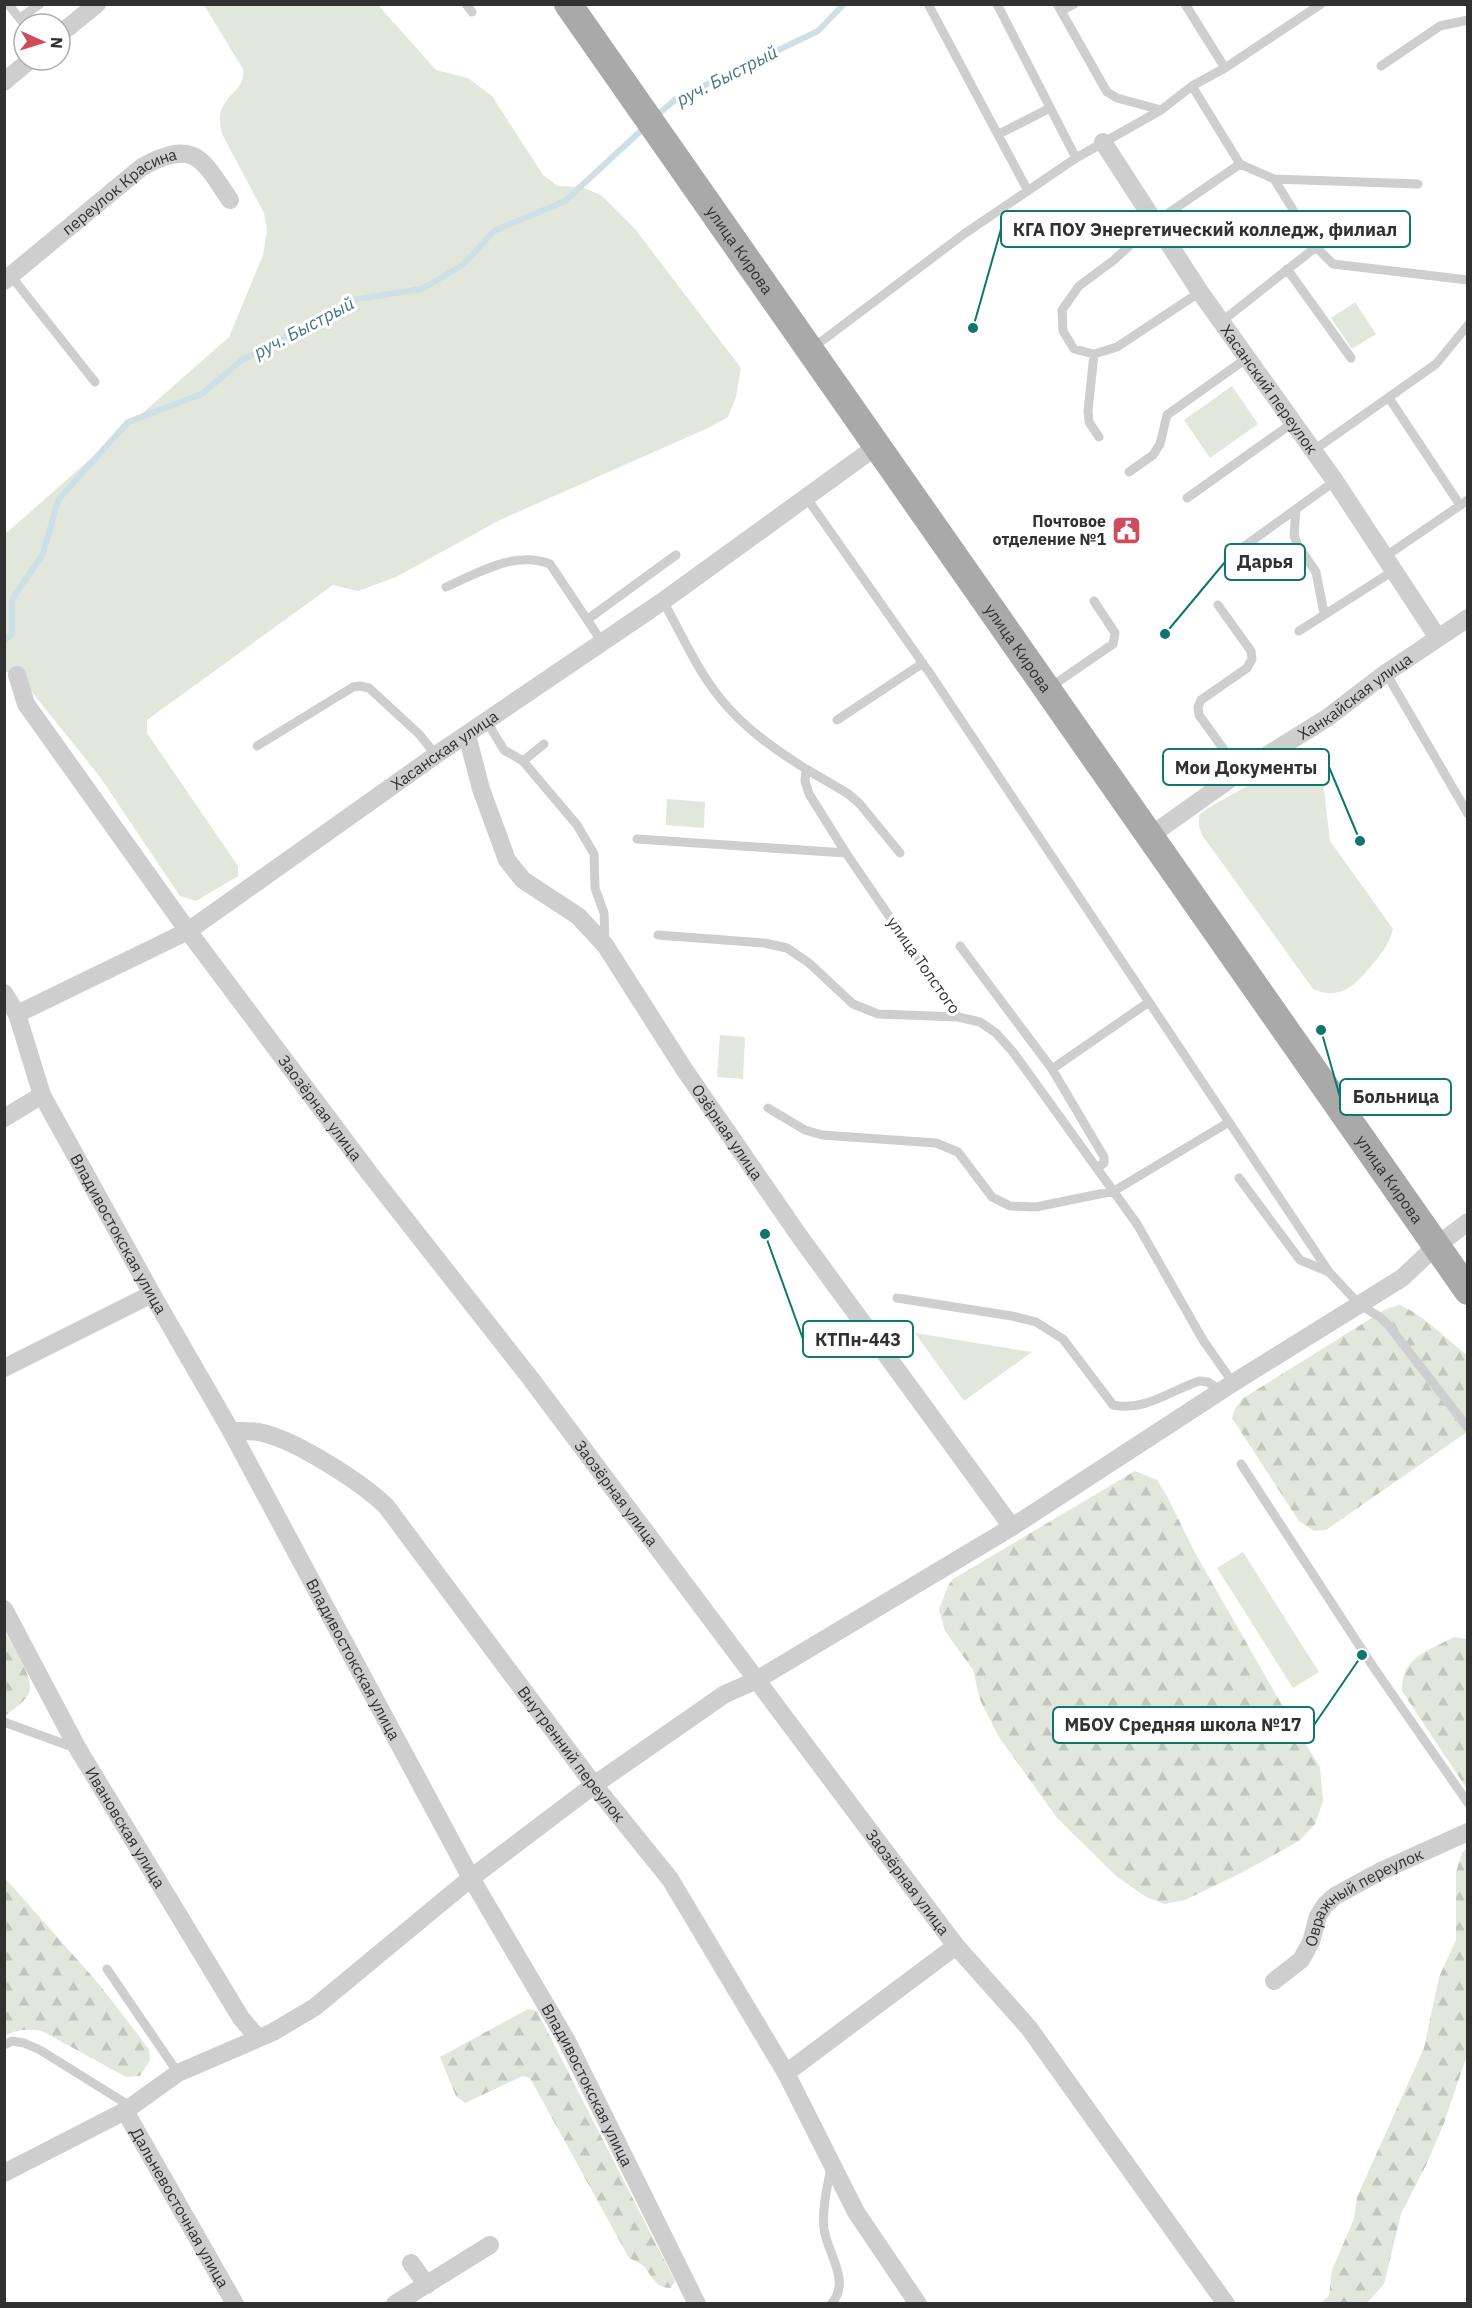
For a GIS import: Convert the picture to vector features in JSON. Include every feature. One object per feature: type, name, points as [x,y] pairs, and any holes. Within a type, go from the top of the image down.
[{"type":"main road","name":"улица Кирова","points":[[568,4],[1467,1291]]},
{"type":"street","points":[[72,24],[97,4]]},
{"type":"street","points":[[4,82],[16,72]]},
{"type":"street","name":"Хасанский переулок","points":[[1103,142],[1200,292],[1314,450],[1438,638]]},
{"type":"street","name":"переулок Красина","points":[[8,279],[142,167],[165,154],[183,153],[202,159],[230,200]]},
{"type":"street","name":"Хасанская улица","points":[[17,1014],[188,932],[436,756],[663,601],[877,446]]},
{"type":"street","name":"Ханкайская улица","points":[[1150,836],[1240,772],[1326,718],[1386,673],[1467,618]]},
{"type":"street","name":"Заозёрная улица","points":[[17,675],[26,704],[188,932],[370,1174],[531,1379],[755,1681],[956,1946],[1029,2028],[1226,2304]]},
{"type":"street","name":"Озёрная улица","points":[[467,735],[484,799],[507,860],[523,880],[572,911],[605,945],[684,1069],[800,1237],[1012,1527]]},
{"type":"street","points":[[4,993],[17,1014]]},
{"type":"street","name":"Владивостокская улица","points":[[17,1014],[42,1095],[231,1431],[471,1878],[567,2041],[698,2304]]},
{"type":"street","points":[[4,1118],[42,1095]]},
{"type":"street","points":[[4,2173],[128,2109],[178,2073],[273,2032],[315,2007],[471,1878],[594,1785],[725,1694],[755,1681],[1012,1527],[1402,1278],[1436,1246],[1467,1222]]},
{"type":"street","points":[[4,1368],[152,1294]]},
{"type":"street","name":"Внутренний переулок","points":[[231,1431],[261,1432],[291,1442],[373,1493],[386,1506],[594,1785],[670,1879],[786,2073],[856,2212],[918,2304]]},
{"type":"street","name":"Ивановская улица","points":[[4,1609],[78,1749],[241,2018],[258,2038]]},
{"type":"street","name":"Овражный переулок","points":[[1274,1981],[1301,1960],[1311,1942],[1317,1916],[1335,1896],[1381,1871],[1467,1832]]},
{"type":"street","points":[[786,2073],[956,1946]]},
{"type":"street","name":"Дальневосточная улица","points":[[128,2109],[235,2304]]},
{"type":"street","points":[[395,2304],[489,2245]]},
{"type":"street","points":[[411,2263],[427,2285]]},
{"type":"lane","points":[[928,4],[1028,191]]},
{"type":"lane","points":[[997,4],[1076,158]]},
{"type":"lane","points":[[1074,4],[1059,8],[1107,92],[1117,98],[1161,110]]},
{"type":"lane","points":[[1185,4],[1225,68]]},
{"type":"lane","points":[[809,351],[964,234],[1076,158],[1161,110],[1192,86],[1225,68],[1321,4]]},
{"type":"lane","points":[[1381,66],[1440,26],[1467,20]]},
{"type":"lane","points":[[1192,86],[1240,164],[1274,178],[1418,184]]},
{"type":"lane","points":[[999,134],[1050,108]]},
{"type":"lane","points":[[1200,292],[1117,347],[1094,354],[1074,349],[1063,331],[1062,310],[1079,286],[1114,260],[1154,223],[1240,164]]},
{"type":"lane","points":[[1274,178],[1316,247],[1333,264],[1467,280]]},
{"type":"lane","points":[[1221,322],[1316,247]]},
{"type":"lane","points":[[1287,269],[1351,358]]},
{"type":"lane","points":[[8,279],[95,382]]},
{"type":"lane","points":[[1314,450],[1436,364],[1467,325]]},
{"type":"lane","points":[[1094,354],[1088,411],[1089,422],[1099,437]]},
{"type":"lane","points":[[1129,472],[1153,455],[1160,444],[1167,415],[1247,358]]},
{"type":"lane","points":[[1299,631],[1464,503],[1389,398]]},
{"type":"lane","points":[[1187,498],[1294,422]]},
{"type":"lane","points":[[1228,558],[1335,482]]},
{"type":"lane","points":[[806,496],[922,663],[1329,1272],[1359,1304],[1381,1318],[1395,1333],[1467,1428]]},
{"type":"lane","points":[[1296,510],[1294,535],[1297,544],[1316,572],[1324,613]]},
{"type":"lane","points":[[588,620],[676,555]]},
{"type":"lane","points":[[446,587],[496,566],[522,559],[539,560],[550,564],[602,642]]},
{"type":"lane","points":[[663,601],[719,698],[762,740],[847,793],[859,803],[900,853]]},
{"type":"lane","points":[[1047,690],[1113,644],[1115,633],[1094,602]]},
{"type":"lane","points":[[1218,605],[1251,651],[1252,659],[1247,668],[1201,700],[1198,706],[1199,715],[1240,772]]},
{"type":"lane","points":[[837,720],[922,663]]},
{"type":"lane","points":[[1386,673],[1467,814]]},
{"type":"lane","points":[[257,746],[353,687],[360,686],[369,688],[411,726],[436,756]]},
{"type":"lane","points":[[487,722],[504,750],[523,761],[577,825],[594,854],[595,888],[604,913],[605,945]]},
{"type":"lane","points":[[523,761],[544,744]]},
{"type":"lane","name":"улица Толстого","points":[[806,769],[805,781],[809,794],[846,853],[958,1017],[980,1022],[996,1033],[1013,1052],[1137,1224],[1203,1340],[1227,1388]]},
{"type":"lane","points":[[637,839],[846,853]]},
{"type":"lane","points":[[658,935],[764,943],[787,948],[810,963],[853,1004],[878,1014],[958,1017]]},
{"type":"lane","points":[[960,946],[1052,1068],[1104,1157],[1104,1163],[1097,1168]]},
{"type":"lane","points":[[1052,1068],[1149,1002]]},
{"type":"lane","points":[[768,1108],[805,1130],[822,1135],[939,1144],[958,1152],[992,1197],[1010,1206],[1036,1207],[1114,1191],[1229,1122]]},
{"type":"lane","points":[[1239,1178],[1300,1260],[1329,1272]]},
{"type":"lane","points":[[897,1298],[1012,1316],[1036,1322],[1063,1339],[1113,1405],[1126,1408],[1139,1407],[1199,1381],[1227,1388]]},
{"type":"lane","points":[[1241,1464],[1374,1668],[1467,1803]]},
{"type":"lane","points":[[4,1722],[78,1749]]},
{"type":"lane","points":[[107,1970],[178,2073]]},
{"type":"lane","points":[[4,2045],[12,2041],[32,2046],[128,2109]]},
{"type":"lane","points":[[831,2304],[837,2297],[840,2286],[839,2271],[827,2245],[824,2228],[824,2204],[832,2162]]},
{"type":"green space","points":[[204,5],[378,5],[436,70],[468,78],[492,96],[543,175],[558,186],[581,187],[601,195],[635,229],[741,368],[736,397],[728,417],[500,520],[396,577],[358,591],[333,585],[147,720],[147,733],[238,866],[238,876],[196,901],[180,896],[100,777],[16,672],[5,672],[4,535],[229,337],[263,255],[267,230],[264,213],[222,134],[220,123],[221,109],[240,85],[243,69]]},
{"type":"green space","points":[[1355,302],[1376,334],[1352,349],[1331,318]]},
{"type":"green space","points":[[1232,386],[1258,424],[1210,458],[1184,420]]},
{"type":"green space","points":[[1303,761],[1316,765],[1323,781],[1330,841],[1393,929],[1382,952],[1360,979],[1339,992],[1331,993],[1313,989],[1202,835],[1199,827],[1199,815],[1208,808],[1288,763]]},
{"type":"green space","points":[[667,799],[705,802],[704,828],[666,825]]},
{"type":"green space","points":[[720,1035],[745,1037],[743,1079],[717,1077]]},
{"type":"green space","points":[[1399,1305],[1426,1321],[1467,1355],[1467,1432],[1326,1530],[1314,1531],[1299,1521],[1232,1418],[1235,1409],[1242,1399],[1386,1309]]},
{"type":"green space","points":[[915,1333],[1032,1352],[964,1401]]},
{"type":"green space","points":[[1135,1471],[1157,1480],[1167,1496],[1194,1551],[1320,1767],[1323,1801],[1315,1824],[1299,1841],[1185,1900],[1165,1904],[1146,1897],[1116,1876],[1057,1818],[999,1737],[980,1700],[973,1670],[945,1631],[939,1609],[953,1579]]},
{"type":"green space","points":[[1243,1552],[1319,1672],[1293,1688],[1217,1568]]},
{"type":"green space","points":[[5,1632],[26,1671],[30,1687],[24,1700],[5,1716]]},
{"type":"green space","points":[[1454,1637],[1467,1639],[1467,1789],[1402,1691],[1403,1679],[1411,1663],[1426,1651]]},
{"type":"green space","points":[[1467,1848],[1467,2055],[1444,2123],[1401,2214],[1384,2284],[1367,2303],[1320,2303],[1329,2296],[1332,2270],[1354,2219],[1357,2197],[1424,2048],[1439,1977],[1456,1940],[1456,1872],[1462,1853]]},
{"type":"green space","points":[[4,1877],[98,1983],[149,2049],[150,2060],[140,2076],[126,2077],[42,2031],[23,2030],[5,2036]]},
{"type":"green space","points":[[528,2009],[537,2011],[675,2281],[671,2288],[660,2286],[642,2265],[629,2258],[530,2078],[523,2076],[465,2103],[456,2096],[440,2057]]},
{"type":"waterway","name":"руч. Быстрый","points":[[655,117],[676,99],[818,31],[844,4]]},
{"type":"waterway","name":"руч. Быстрый","points":[[4,641],[12,634],[12,599],[43,554],[58,500],[128,422],[202,394],[242,360],[357,299],[422,289],[464,264],[494,231],[565,201],[646,126]]},
{"type":"place","name":"КГА ПОУ Энергетический колледж, филиал","points":[[973,328]]},
{"type":"place","name":"Почтовое отделение №1","points":[[1127,530]]},
{"type":"place","name":"Дарья","points":[[1165,634]]},
{"type":"place","name":"Мои Документы","points":[[1360,841]]},
{"type":"place","name":"Больница","points":[[1321,1030]]},
{"type":"place","name":"КТПн-443","points":[[765,1234]]},
{"type":"place","name":"МБОУ Средняя школа №17","points":[[1362,1655]]}]
